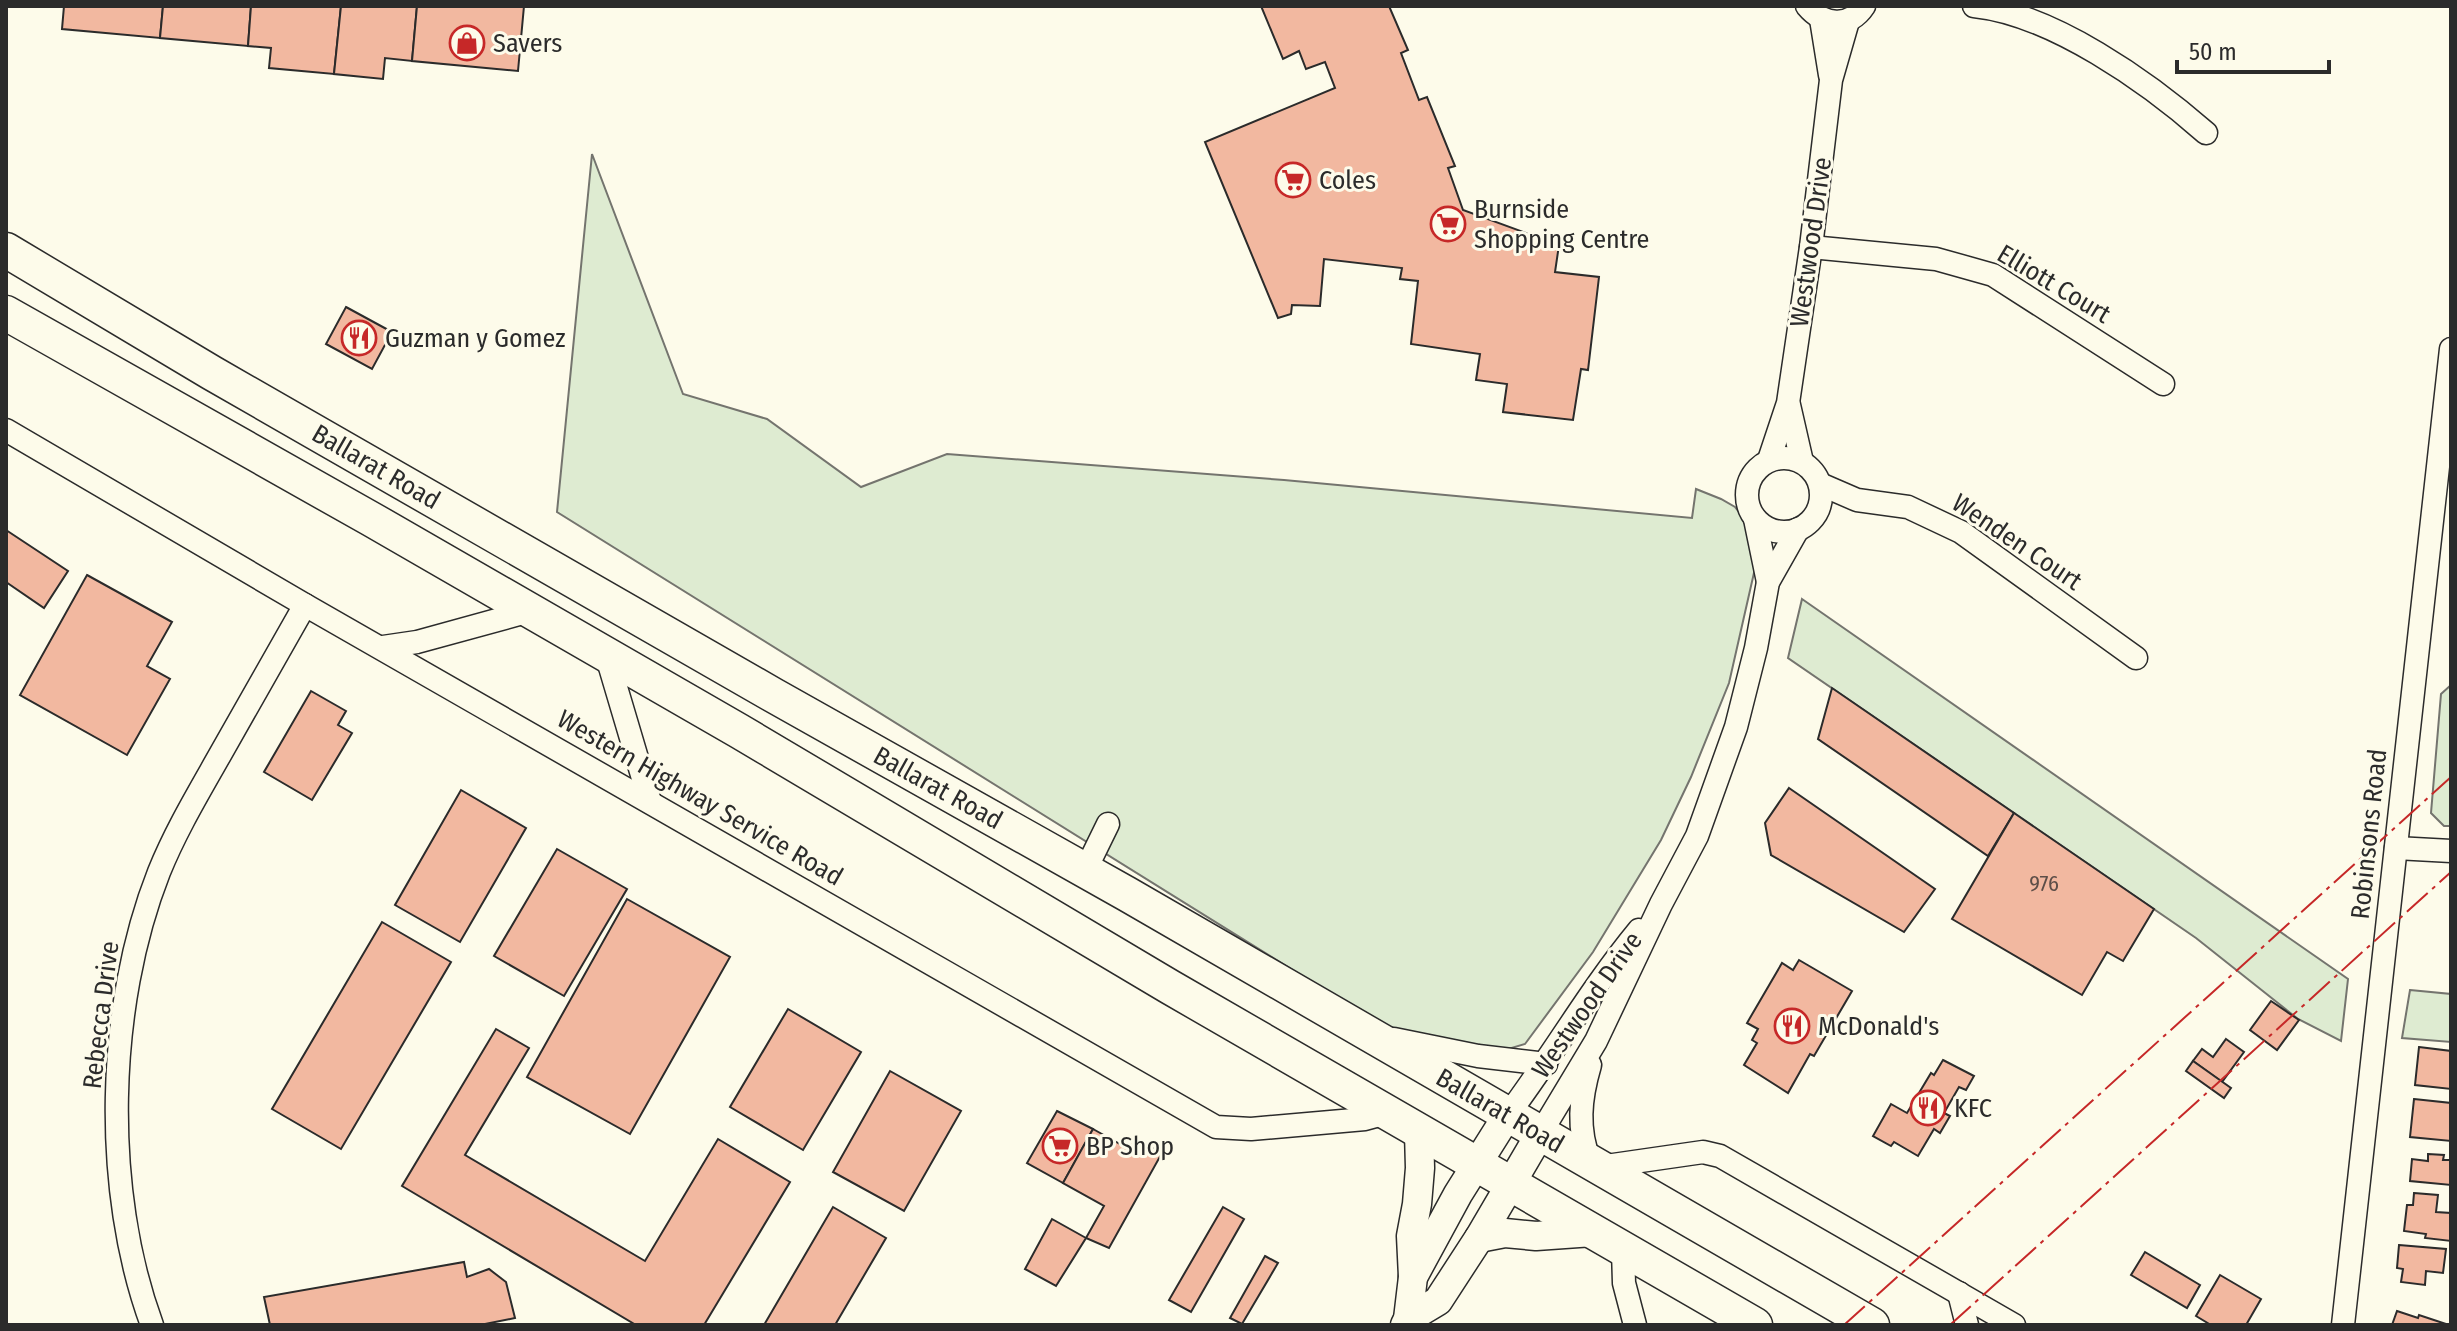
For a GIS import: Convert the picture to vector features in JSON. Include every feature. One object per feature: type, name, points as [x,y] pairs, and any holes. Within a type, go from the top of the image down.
[{"type":"highway","name":"Ballarat Road","points":[[6,250],[224,380],[1872,1325]]},
{"type":"highway","name":"Ballarat Road","points":[[6,313],[530,611],[1511,1186],[1755,1325]]},
{"type":"main road","name":"Westwood Drive","points":[[1407,1322],[1413,1277],[1458,1194],[1507,1116]]},
{"type":"main road","points":[[1413,1277],[1411,1236],[1419,1180],[1419,1132]]},
{"type":"main road","name":"Westwood Drive","points":[[1407,1322],[1438,1301],[1540,1134]]},
{"type":"main road","points":[[1479,1238],[1505,1233],[1536,1236],[1593,1232]]},
{"type":"street","points":[[1974,6],[1999,8],[2052,28],[2177,107],[2206,133]]},
{"type":"street","points":[[1814,13],[1837,23],[1856,13]]},
{"type":"street","name":"Westwood Drive","points":[[1814,13],[1831,80]]},
{"type":"street","name":"Westwood Drive","points":[[1769,460],[1788,403],[1831,80],[1856,13]]},
{"type":"street","name":"Elliott Court","points":[[1811,247],[1936,259],[1993,275],[2163,384]]},
{"type":"street","name":"Robinsons Road","points":[[2343,1325],[2449,394],[2451,349]]},
{"type":"street","name":"Westwood Drive","points":[[1788,403],[1802,462]]},
{"type":"street","name":"Western Highway Service Road","points":[[6,430],[1216,1127],[1251,1129],[1365,1119],[1387,1113]]},
{"type":"street","points":[[1782,457],[1802,462],[1812,470],[1820,484],[1818,509],[1811,520],[1798,529],[1785,532],[1772,530],[1755,519],[1748,507],[1748,482],[1769,460],[1782,457]]},
{"type":"street","name":"Wenden Court","points":[[1820,484],[1857,500],[1908,507],[1961,532],[2136,658]]},
{"type":"street","name":"Wenden Court","points":[[1818,509],[1857,500]]},
{"type":"street","name":"Westwood Drive","points":[[1755,519],[1768,582]]},
{"type":"street","name":"Westwood Drive","points":[[1540,1134],[1596,1041],[1697,836],[1736,727],[1756,648],[1768,582],[1798,529]]},
{"type":"street","name":"Rebecca Drive","points":[[152,1325],[128,1239],[119,1174],[117,1135],[122,1040],[133,963],[145,914],[170,846],[305,605]]},
{"type":"street","points":[[383,647],[417,642],[530,611]]},
{"type":"street","points":[[607,657],[650,802]]},
{"type":"street","points":[[1085,871],[1108,824]]},
{"type":"street","points":[[2396,848],[2451,851]]},
{"type":"street","name":"Westwood Drive","points":[[1507,1116],[1546,1064],[1609,967],[1661,904]]},
{"type":"street","points":[[1367,1034],[1478,1056],[1546,1064]]},
{"type":"street","points":[[1596,1041],[1585,1081],[1580,1127],[1595,1165],[1703,1152],[1720,1156],[2014,1325]]},
{"type":"street","points":[[1623,1250],[1624,1283],[1635,1325]]},
{"type":"street","points":[[1959,1293],[1967,1325]]},
{"type":"green space","points":[[592,154],[683,394],[767,419],[861,487],[947,454],[1284,480],[1692,518],[1696,489],[1735,507],[1751,529],[1756,564],[1729,683],[1691,777],[1661,840],[1593,952],[1525,1044],[1505,1050],[1421,1038],[1376,1022],[557,512]]},
{"type":"green space","points":[[1802,599],[2348,979],[2341,1041],[2298,1019],[2196,938],[1788,658]]},
{"type":"green space","points":[[2451,685],[2451,826],[2444,826],[2431,813],[2441,694]]},
{"type":"green space","points":[[2410,990],[2451,994],[2451,1042],[2402,1038]]},
{"type":"building","points":[[64,6],[163,6],[160,38],[62,29]]},
{"type":"building","points":[[163,6],[251,6],[248,46],[160,38]]},
{"type":"building","points":[[251,6],[341,6],[334,74],[269,68],[271,48],[248,46]]},
{"type":"building","points":[[341,6],[417,6],[412,61],[385,58],[383,79],[334,74]]},
{"type":"building","name":"Savers","points":[[417,6],[524,6],[518,71],[412,61]]},
{"type":"building","points":[[1261,6],[1389,6],[1408,50],[1401,53],[1419,100],[1427,97],[1455,166],[1448,168],[1463,210],[1559,245],[1555,272],[1599,277],[1588,370],[1581,369],[1573,420],[1503,412],[1507,384],[1476,380],[1480,354],[1411,344],[1418,281],[1400,279],[1402,268],[1324,259],[1320,306],[1292,305],[1291,314],[1278,318],[1205,142],[1335,88],[1325,62],[1306,69],[1299,51],[1283,59]]},
{"type":"building","name":"Guzman y Gomez","points":[[346,307],[392,332],[372,369],[326,344]]},
{"type":"building","points":[[6,530],[68,571],[44,608],[6,582]]},
{"type":"building","points":[[87,575],[172,622],[147,666],[170,679],[127,755],[20,695]]},
{"type":"building","points":[[1832,688],[2014,813],[1988,856],[1818,739]]},
{"type":"building","points":[[311,691],[346,711],[338,725],[352,733],[312,800],[264,772]]},
{"type":"building","points":[[1789,788],[1935,889],[1904,932],[1771,855],[1765,823]]},
{"type":"building","points":[[461,790],[526,828],[460,942],[395,905]]},
{"type":"building","points":[[2014,813],[2154,909],[2123,961],[2107,952],[2082,995],[1952,919]]},
{"type":"building","points":[[557,849],[627,889],[564,996],[494,956]]},
{"type":"building","points":[[627,899],[730,957],[630,1134],[527,1077]]},
{"type":"building","points":[[382,922],[451,962],[341,1149],[272,1109]]},
{"type":"building","name":"McDonald's","points":[[1799,960],[1852,991],[1788,1093],[1744,1065],[1757,1043],[1752,1040],[1758,1029],[1747,1023],[1782,963],[1793,970]]},
{"type":"building","points":[[2271,1001],[2299,1020],[2277,1050],[2250,1030]]},
{"type":"building","points":[[788,1009],[861,1052],[803,1150],[730,1107]]},
{"type":"building","points":[[496,1029],[529,1048],[465,1155],[645,1261],[718,1139],[790,1182],[704,1325],[636,1325],[402,1186]]},
{"type":"building","points":[[2226,1039],[2244,1052],[2222,1082],[2193,1061],[2202,1049],[2213,1057]]},
{"type":"building","points":[[2419,1047],[2451,1051],[2451,1089],[2415,1085]]},
{"type":"building","name":"KFC","points":[[1943,1060],[1974,1076],[1966,1090],[1959,1087],[1944,1113],[1950,1116],[1940,1133],[1934,1129],[1918,1156],[1894,1142],[1891,1146],[1873,1136],[1891,1104],[1907,1113],[1931,1073],[1934,1075]]},
{"type":"building","points":[[2193,1061],[2231,1088],[2224,1098],[2186,1071]]},
{"type":"building","points":[[890,1071],[961,1111],[904,1211],[833,1172]]},
{"type":"building","points":[[2414,1099],[2451,1103],[2451,1141],[2410,1137]]},
{"type":"building","name":"BP Shop","points":[[1057,1111],[1093,1129],[1063,1183],[1027,1163]]},
{"type":"building","points":[[1093,1129],[1127,1148],[1133,1137],[1162,1153],[1109,1248],[1086,1238],[1104,1206],[1063,1183]]},
{"type":"building","points":[[2428,1154],[2444,1155],[2443,1160],[2451,1160],[2451,1185],[2410,1181],[2412,1159],[2428,1161]]},
{"type":"building","points":[[2414,1193],[2438,1195],[2436,1212],[2451,1213],[2451,1241],[2425,1238],[2426,1234],[2404,1231],[2407,1205],[2413,1205]]},
{"type":"building","points":[[833,1207],[886,1238],[835,1325],[764,1325]]},
{"type":"building","points":[[1223,1207],[1244,1219],[1191,1312],[1169,1300]]},
{"type":"building","points":[[1052,1219],[1086,1238],[1056,1286],[1025,1269]]},
{"type":"building","points":[[2399,1245],[2446,1249],[2443,1273],[2426,1271],[2425,1285],[2401,1282],[2403,1269],[2397,1268]]},
{"type":"building","points":[[2145,1252],[2200,1285],[2187,1308],[2131,1275]]},
{"type":"building","points":[[1265,1256],[1278,1263],[1242,1324],[1230,1318]]},
{"type":"building","points":[[464,1262],[467,1277],[489,1269],[506,1282],[515,1318],[480,1325],[270,1325],[264,1297]]},
{"type":"building","points":[[2220,1275],[2261,1299],[2246,1325],[2211,1325],[2196,1316]]},
{"type":"building","points":[[2397,1311],[2418,1318],[2419,1315],[2449,1325],[2392,1325]]},
{"type":"power","points":[[1844,1325],[2451,777]]},
{"type":"power","points":[[1950,1325],[2451,872]]},
{"type":"place","name":"Savers","points":[[467,43]]},
{"type":"place","name":"Coles","points":[[1293,180]]},
{"type":"place","name":"Burnside Shopping Centre","points":[[1448,224]]},
{"type":"place","name":"Guzman y Gomez","points":[[359,338]]},
{"type":"place","name":"McDonald's","points":[[1792,1026]]},
{"type":"place","name":"KFC","points":[[1928,1108]]},
{"type":"place","name":"BP Shop","points":[[1060,1146]]}]
